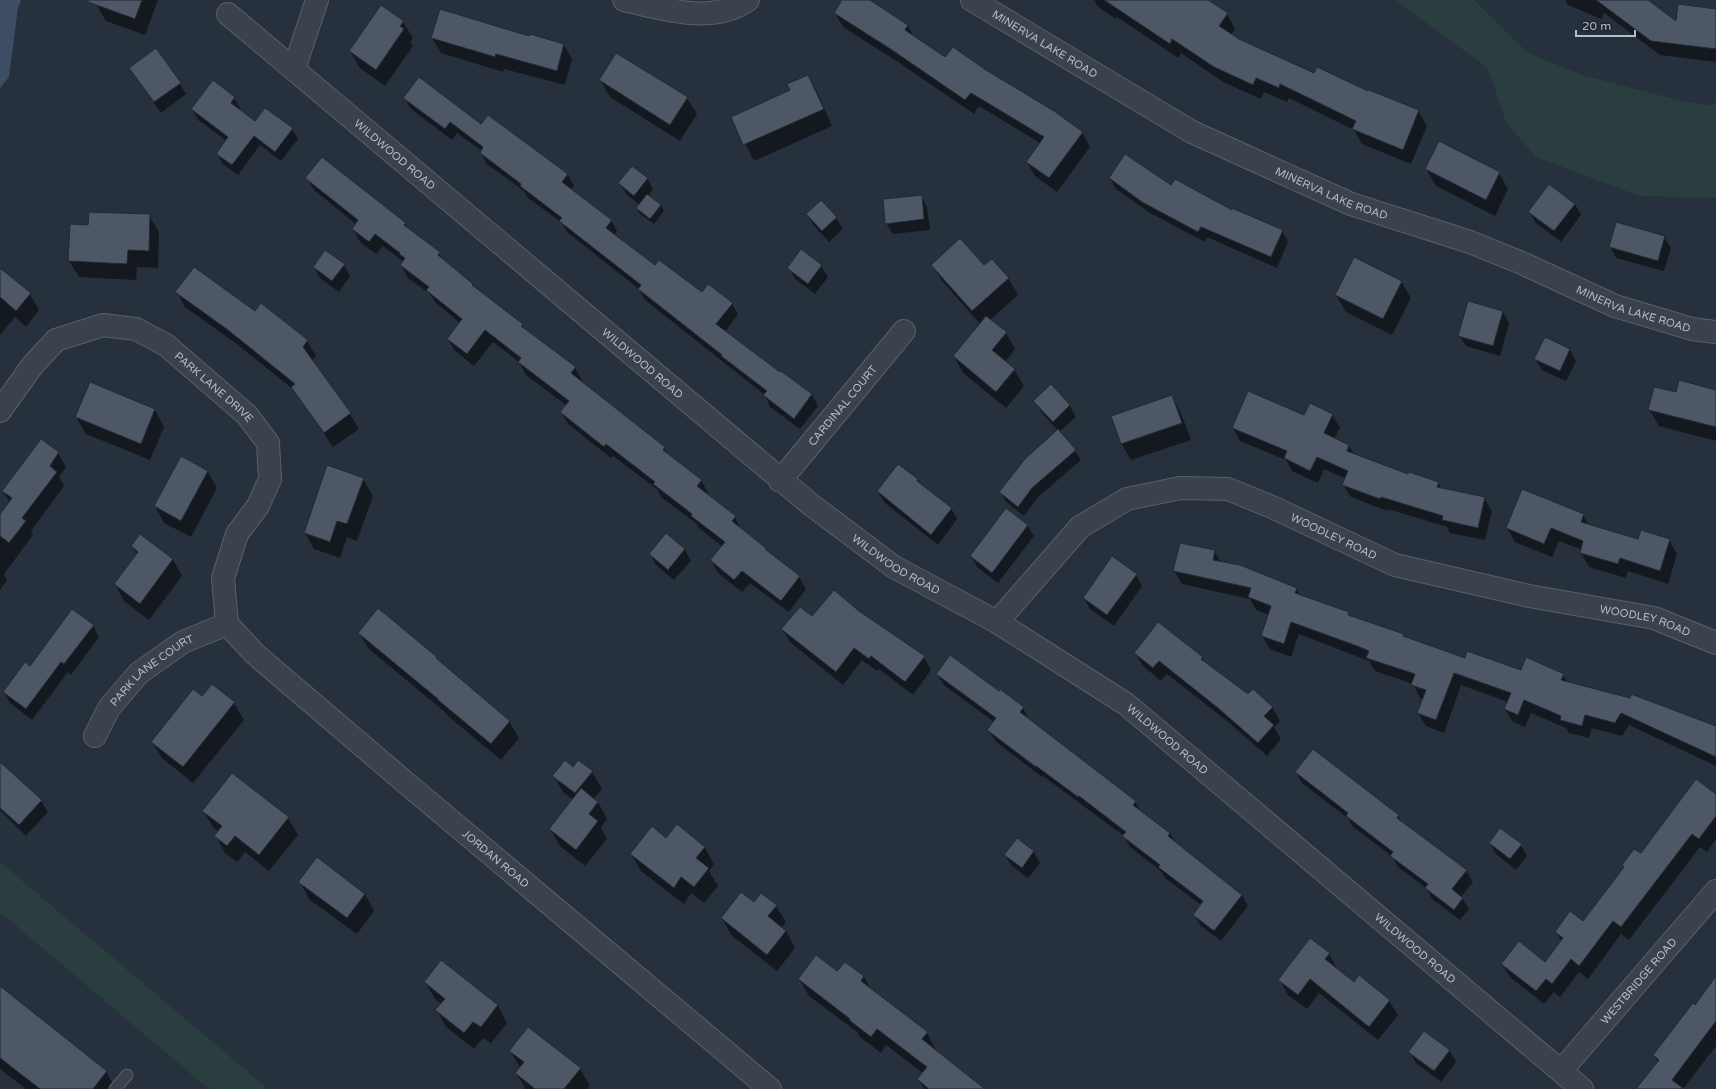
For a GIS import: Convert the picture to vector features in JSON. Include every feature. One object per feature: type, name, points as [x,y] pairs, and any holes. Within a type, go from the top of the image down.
[{"type":"street","points":[[294,69],[317,0]]},
{"type":"street","points":[[624,0],[672,11],[707,14],[741,2]]},
{"type":"street","name":"MINERVA LAKE ROAD","points":[[972,0],[1192,132],[1351,204],[1470,242],[1524,264],[1615,306],[1692,329],[1716,332]]},
{"type":"street","name":"WILDWOOD ROAD","points":[[228,14],[780,481],[894,567],[997,622],[1126,704],[1582,1089]]},
{"type":"street","name":"PARK LANE DRIVE","points":[[0,411],[32,366],[56,340],[103,324],[136,329],[166,345],[248,415],[268,444],[270,479],[258,506],[237,534],[223,578],[227,624]]},
{"type":"street","name":"CARDINAL COURT","points":[[780,481],[904,331]]},
{"type":"street","name":"WOODLEY ROAD","points":[[997,622],[1080,527],[1127,499],[1180,488],[1188,488],[1228,490],[1272,507],[1395,565],[1529,596],[1654,618],[1716,643]]},
{"type":"street","name":"PARK LANE COURT","points":[[95,736],[109,708],[139,673],[183,642],[227,624]]},
{"type":"street","name":"JORDAN ROAD","points":[[227,624],[255,654],[770,1089]]},
{"type":"street","name":"WESTBRIDGE ROAD","points":[[1561,1072],[1716,891]]},
{"type":"lane","points":[[115,1089],[127,1075]]},
{"type":"shaded area","points":[[1395,0],[1474,0],[1528,53],[1582,75],[1682,101],[1708,105],[1716,103],[1716,198],[1639,196],[1536,157],[1506,122],[1488,68]]},
{"type":"shaded area","points":[[0,862],[268,1089],[209,1089],[205,1086],[0,912]]},
{"type":"water","points":[[0,0],[21,0],[18,8],[9,77],[0,88]]},
{"type":"building","points":[[88,0],[142,0],[135,19],[88,2]]},
{"type":"building","points":[[842,0],[870,0],[908,25],[905,30],[945,57],[953,47],[986,70],[1054,111],[1083,132],[1049,178],[1026,162],[1044,137],[971,93],[965,100],[892,50],[834,13]]},
{"type":"building","points":[[1104,0],[1208,0],[1228,13],[1219,26],[1239,39],[1314,73],[1317,67],[1368,91],[1369,90],[1419,110],[1403,150],[1352,129],[1356,121],[1280,84],[1279,88],[1256,78],[1253,85],[1214,67],[1172,39],[1170,44]]},
{"type":"building","points":[[1596,0],[1648,0],[1676,21],[1678,4],[1716,9],[1716,49],[1651,41]]},
{"type":"building","points":[[381,5],[404,21],[400,26],[404,29],[376,70],[349,51]]},
{"type":"building","points":[[440,9],[529,36],[530,34],[564,44],[557,71],[496,54],[495,57],[431,38]]},
{"type":"building","points":[[156,48],[181,83],[154,102],[129,68]]},
{"type":"building","points":[[616,53],[688,97],[670,125],[599,80]]},
{"type":"building","points":[[808,75],[824,109],[743,145],[731,117],[790,90],[787,84]]},
{"type":"building","points":[[419,77],[481,124],[488,115],[568,174],[562,182],[612,220],[606,228],[655,265],[659,260],[702,292],[708,284],[733,303],[716,324],[812,394],[794,419],[763,395],[767,391],[638,289],[641,285],[559,221],[562,218],[480,153],[483,147],[450,122],[445,129],[403,98]]},
{"type":"building","points":[[213,80],[235,97],[231,103],[255,121],[265,108],[293,128],[275,152],[254,136],[232,165],[216,154],[228,137],[191,109]]},
{"type":"building","points":[[1439,141],[1500,172],[1486,200],[1425,169]]},
{"type":"building","points":[[1125,154],[1171,185],[1175,179],[1232,210],[1232,208],[1283,230],[1271,257],[1201,227],[1198,232],[1142,202],[1109,178]]},
{"type":"building","points":[[322,157],[406,223],[404,225],[440,252],[438,255],[473,284],[472,285],[523,324],[521,326],[576,367],[571,373],[665,447],[663,450],[702,480],[697,486],[736,516],[732,521],[800,576],[781,601],[742,571],[734,580],[710,560],[725,542],[653,484],[655,482],[606,444],[604,447],[560,412],[569,401],[518,362],[521,358],[485,330],[467,354],[447,339],[462,319],[426,290],[429,287],[400,265],[405,258],[399,254],[400,253],[375,234],[369,242],[352,229],[358,220],[305,178]]},
{"type":"building","points":[[632,166],[648,178],[634,196],[618,183]]},
{"type":"building","points":[[1549,184],[1575,204],[1554,231],[1528,212]]},
{"type":"building","points":[[647,194],[661,205],[650,219],[636,208]]},
{"type":"building","points":[[922,195],[924,219],[885,224],[883,199]]},
{"type":"building","points":[[821,200],[837,217],[822,231],[806,214]]},
{"type":"building","points":[[89,212],[150,214],[149,251],[128,250],[127,264],[68,261],[70,224],[88,225]]},
{"type":"building","points":[[1616,222],[1665,236],[1658,261],[1609,247]]},
{"type":"building","points":[[960,238],[984,265],[992,259],[1009,278],[972,311],[931,265]]},
{"type":"building","points":[[801,249],[822,265],[808,284],[787,268]]},
{"type":"building","points":[[325,250],[345,264],[332,281],[313,267]]},
{"type":"building","points":[[1354,257],[1402,281],[1383,319],[1335,295]]},
{"type":"building","points":[[194,267],[255,311],[261,303],[308,340],[303,347],[351,413],[324,433],[291,387],[295,384],[228,330],[175,292]]},
{"type":"building","points":[[0,268],[31,293],[16,311],[0,297]]},
{"type":"building","points":[[1468,301],[1503,311],[1493,346],[1458,336]]},
{"type":"building","points":[[986,316],[1007,332],[992,350],[1015,369],[996,392],[953,356]]},
{"type":"building","points":[[1545,337],[1570,349],[1560,371],[1534,359]]},
{"type":"building","points":[[1679,380],[1716,390],[1716,427],[1648,410],[1654,387],[1676,392]]},
{"type":"building","points":[[90,382],[155,409],[141,444],[75,417]]},
{"type":"building","points":[[1051,384],[1070,405],[1053,422],[1033,401]]},
{"type":"building","points":[[1248,391],[1304,415],[1310,403],[1333,414],[1324,433],[1349,445],[1347,451],[1408,474],[1409,472],[1439,482],[1437,487],[1485,497],[1478,528],[1442,520],[1443,516],[1381,497],[1380,499],[1342,485],[1348,471],[1317,457],[1310,471],[1284,458],[1287,451],[1232,428]]},
{"type":"building","points":[[1172,395],[1182,423],[1121,444],[1111,416]]},
{"type":"building","points":[[1058,429],[1076,450],[1032,488],[1018,507],[999,492],[1025,459]]},
{"type":"building","points":[[41,439],[59,452],[50,466],[57,472],[22,518],[26,521],[9,543],[0,536],[0,514],[12,498],[2,491]]},
{"type":"building","points":[[181,456],[208,471],[181,521],[154,506]]},
{"type":"building","points":[[898,464],[952,508],[931,535],[877,491]]},
{"type":"building","points":[[327,465],[364,478],[347,524],[337,521],[330,542],[304,533]]},
{"type":"building","points":[[1522,489],[1584,514],[1581,522],[1638,539],[1641,530],[1670,539],[1660,571],[1620,558],[1618,564],[1580,553],[1583,541],[1551,528],[1544,544],[1506,528]]},
{"type":"building","points":[[1006,508],[1028,525],[992,573],[970,556]]},
{"type":"building","points":[[666,533],[685,549],[668,570],[649,554]]},
{"type":"building","points":[[140,534],[173,559],[140,604],[114,584],[138,552],[131,546]]},
{"type":"building","points":[[1180,543],[1215,550],[1213,560],[1240,565],[1297,588],[1295,593],[1349,612],[1348,615],[1404,634],[1403,636],[1465,658],[1467,651],[1521,670],[1526,657],[1564,674],[1561,680],[1630,698],[1631,694],[1716,726],[1716,757],[1621,713],[1615,723],[1585,715],[1582,726],[1560,720],[1561,716],[1524,700],[1518,715],[1504,709],[1511,693],[1454,673],[1436,720],[1417,713],[1426,690],[1411,685],[1415,674],[1366,658],[1369,651],[1291,622],[1284,644],[1261,636],[1271,606],[1248,597],[1251,588],[1173,571]]},
{"type":"building","points":[[1112,556],[1137,574],[1107,615],[1083,598]]},
{"type":"building","points":[[834,590],[859,611],[925,656],[905,682],[871,656],[869,659],[854,648],[836,672],[781,629],[800,607],[812,616]]},
{"type":"building","points":[[378,608],[510,721],[491,744],[358,633]]},
{"type":"building","points":[[72,609],[94,625],[64,664],[61,662],[26,709],[3,692],[25,662],[30,666]]},
{"type":"building","points":[[1158,622],[1203,657],[1201,659],[1248,694],[1253,689],[1273,707],[1264,716],[1274,725],[1258,743],[1218,708],[1159,661],[1153,668],[1134,653]]},
{"type":"building","points":[[950,655],[999,691],[1000,689],[1024,707],[1020,712],[1136,801],[1133,805],[1170,833],[1168,836],[1242,895],[1214,931],[1193,915],[1203,901],[1158,867],[1160,865],[1122,836],[1126,832],[1079,796],[1078,797],[1036,767],[987,730],[996,718],[936,674]]},
{"type":"building","points":[[212,684],[235,702],[183,767],[151,742],[193,689],[202,696]]},
{"type":"building","points":[[1313,749],[1399,815],[1397,818],[1467,870],[1452,889],[1463,898],[1454,910],[1425,888],[1428,884],[1390,856],[1393,852],[1346,816],[1348,813],[1295,772]]},
{"type":"building","points":[[565,760],[573,767],[578,760],[593,771],[575,793],[552,776]]},
{"type":"building","points":[[0,762],[42,800],[19,825],[0,808]]},
{"type":"building","points":[[232,773],[289,817],[259,855],[235,836],[227,846],[214,836],[222,826],[202,811]]},
{"type":"building","points":[[1696,779],[1716,794],[1716,816],[1699,839],[1692,834],[1621,927],[1613,921],[1579,966],[1571,959],[1552,984],[1546,979],[1536,991],[1501,964],[1519,941],[1545,962],[1563,938],[1555,932],[1570,911],[1583,921],[1624,867],[1622,865],[1634,849],[1641,853]]},
{"type":"building","points":[[581,788],[598,802],[589,814],[598,821],[576,850],[549,829]]},
{"type":"building","points":[[677,824],[705,847],[696,858],[709,868],[694,887],[681,877],[674,888],[630,854],[652,826],[666,838]]},
{"type":"building","points":[[1500,828],[1522,844],[1510,859],[1489,843]]},
{"type":"building","points":[[1017,838],[1034,851],[1022,868],[1004,855]]},
{"type":"building","points":[[317,857],[365,894],[347,918],[298,882]]},
{"type":"building","points":[[741,892],[754,902],[761,893],[777,905],[768,916],[786,931],[767,955],[721,918]]},
{"type":"building","points":[[1310,938],[1330,953],[1325,959],[1354,982],[1359,975],[1390,1000],[1369,1027],[1310,979],[1298,995],[1278,980]]},
{"type":"building","points":[[816,955],[837,971],[845,962],[864,976],[861,981],[928,1032],[922,1039],[985,1089],[929,1089],[917,1079],[927,1067],[877,1029],[871,1037],[798,979]]},
{"type":"building","points":[[441,960],[498,1005],[481,1027],[473,1022],[464,1033],[435,1010],[445,999],[424,982]]},
{"type":"building","points":[[1716,976],[1716,1021],[1672,1080],[1684,1089],[1636,1089],[1659,1060],[1653,1055],[1693,1003],[1695,1005]]},
{"type":"building","points":[[0,986],[107,1071],[93,1089],[40,1089],[0,1058]]},
{"type":"building","points":[[528,1027],[581,1068],[564,1089],[535,1089],[515,1073],[524,1062],[509,1051]]},
{"type":"building","points":[[1424,1031],[1450,1050],[1434,1071],[1408,1052]]}]
